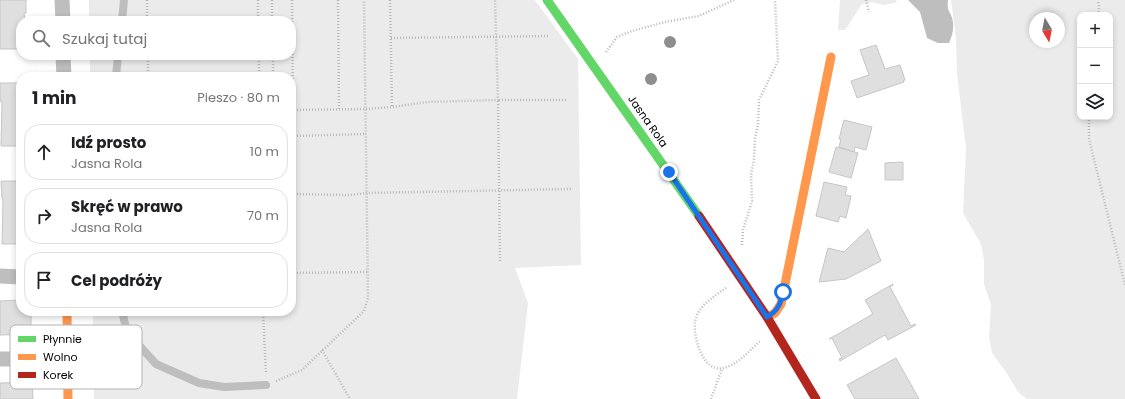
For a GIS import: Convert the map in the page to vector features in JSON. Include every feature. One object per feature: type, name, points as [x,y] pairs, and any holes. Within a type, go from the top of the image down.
[{"type":"street","points":[[62,0],[63,16]]},
{"type":"street","name":"Jasna Rola","points":[[547,0],[595,66],[767,317],[816,399]]},
{"type":"street","points":[[767,317],[775,313],[781,304],[831,57]]},
{"type":"street","points":[[63,60],[64,72]]},
{"type":"street","points":[[0,276],[16,277]]},
{"type":"street","points":[[68,389],[68,399]]},
{"type":"lane","points":[[122,16],[124,0]]},
{"type":"lane","points":[[116,72],[118,60]]},
{"type":"lane","points":[[142,349],[156,364],[199,383],[224,387],[266,385]]},
{"type":"path","points":[[147,0],[147,16]]},
{"type":"path","points":[[258,0],[258,16]]},
{"type":"path","points":[[272,0],[272,16]]},
{"type":"path","points":[[292,0],[292,16]]},
{"type":"path","points":[[338,0],[339,110]]},
{"type":"path","points":[[263,316],[266,385],[302,370],[364,311],[368,298],[368,272],[364,0]]},
{"type":"path","points":[[390,0],[392,108]]},
{"type":"path","points":[[495,0],[500,261]]},
{"type":"path","points":[[595,66],[617,37],[632,31],[665,22],[699,16],[734,0]]},
{"type":"path","points":[[742,246],[743,230],[752,201],[751,175],[758,125],[759,100],[778,62],[775,0]]},
{"type":"path","points":[[866,0],[869,12]]},
{"type":"path","points":[[1098,0],[1098,12]]},
{"type":"path","points":[[391,38],[556,36]]},
{"type":"path","points":[[148,60],[148,72]]},
{"type":"path","points":[[259,60],[259,72]]},
{"type":"path","points":[[272,60],[273,72]]},
{"type":"path","points":[[292,60],[292,72]]},
{"type":"path","points":[[296,110],[365,110],[392,108],[426,102],[566,100]]},
{"type":"path","points":[[1089,120],[1089,139],[1125,285]]},
{"type":"path","points":[[296,136],[365,134]]},
{"type":"path","points":[[296,194],[350,195],[366,193],[572,189]]},
{"type":"path","points":[[296,273],[368,272]]},
{"type":"path","points":[[741,279],[721,291],[702,306],[695,321],[696,340],[703,358],[711,366],[722,369],[732,365],[761,340],[776,331]]},
{"type":"path","points":[[322,350],[350,399]]},
{"type":"path","points":[[711,399],[722,369]]},
{"type":"shaded area","points":[[89,0],[535,0],[578,59],[581,265],[515,268],[528,303],[517,399],[94,399],[94,389],[142,389],[142,325],[93,325],[93,316],[296,316],[296,72],[90,72],[90,60],[296,60],[296,16],[89,16]]},
{"type":"shaded area","points":[[840,0],[897,0],[895,3],[883,5],[872,2],[862,4],[845,30],[838,30]]},
{"type":"shaded area","points":[[908,0],[948,0],[948,8],[953,26],[952,37],[949,43],[938,43],[927,38],[920,12]]},
{"type":"shaded area","points":[[951,0],[1125,0],[1125,399],[1027,399],[1018,392],[992,353],[989,337],[991,305],[984,284],[984,260],[981,244],[963,213],[966,148],[957,74],[956,38]]},
{"type":"building","points":[[0,0],[26,0],[26,13],[24,13],[24,16],[16,16],[16,49],[0,49]]},
{"type":"building","points":[[876,45],[885,69],[900,65],[905,80],[903,81],[904,82],[857,98],[851,81],[869,75],[860,50]]},
{"type":"building","points":[[0,83],[16,83],[16,146],[1,146],[2,102],[0,101]]},
{"type":"building","points":[[844,120],[872,127],[866,150],[855,147],[854,152],[839,147],[841,139],[839,139]]},
{"type":"building","points":[[836,147],[858,153],[851,178],[829,172]]},
{"type":"building","points":[[903,162],[903,180],[885,180],[885,163]]},
{"type":"building","points":[[1,181],[16,181],[16,244],[2,244]]},
{"type":"building","points":[[824,182],[847,187],[845,195],[851,196],[846,218],[840,216],[838,222],[816,216]]},
{"type":"building","points":[[868,229],[881,261],[846,279],[819,282],[828,248],[844,252]]},
{"type":"building","points":[[893,284],[890,287],[911,326],[916,325],[888,340],[885,335],[840,361],[839,359],[842,358],[832,338],[829,339],[873,314],[865,300]]},
{"type":"building","points":[[16,300],[16,316],[31,316],[31,325],[10,325],[10,335],[0,335],[0,301]]},
{"type":"building","points":[[896,358],[919,399],[855,399],[847,385]]},
{"type":"building","points":[[0,383],[10,383],[10,389],[32,389],[33,399],[0,399]]},
{"type":"traffic: fast","points":[[547,0],[699,216]]},
{"type":"traffic: slow","points":[[767,317],[775,313],[781,304],[831,57]]},
{"type":"traffic: slow","points":[[67,316],[67,325]]},
{"type":"traffic: slow","points":[[68,389],[68,399]]},
{"type":"traffic: jam","points":[[699,216],[767,317],[816,399]]},
{"type":"route","points":[[669,172],[767,317],[775,313],[781,304],[783,292]]}]
